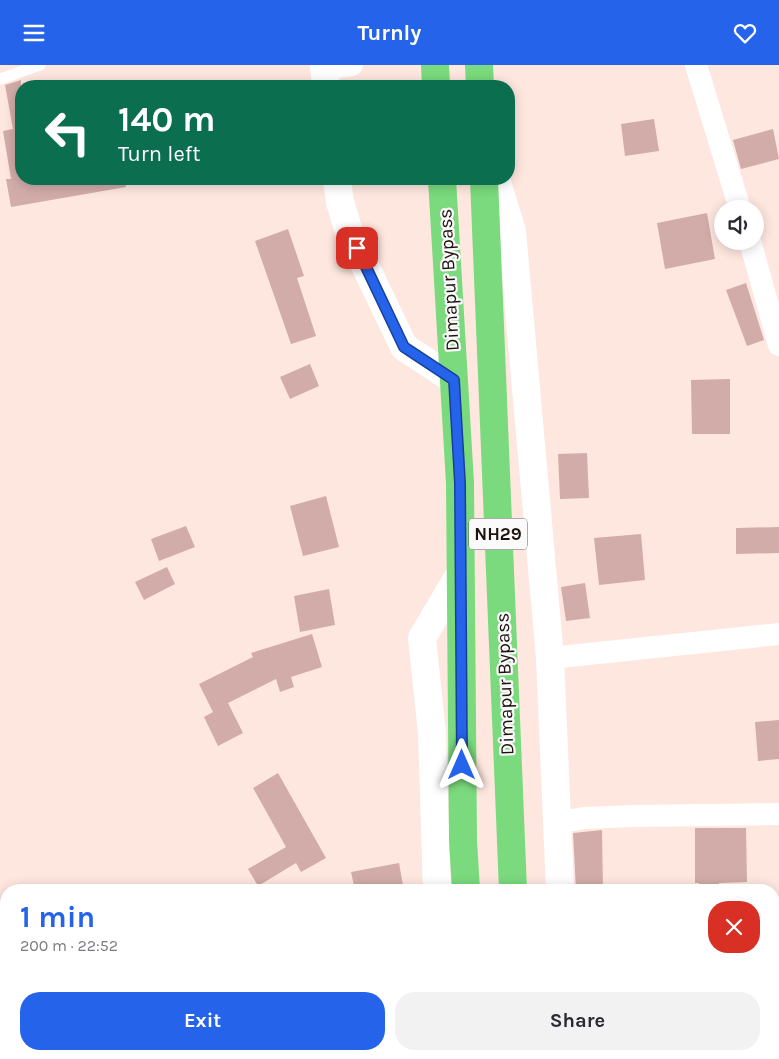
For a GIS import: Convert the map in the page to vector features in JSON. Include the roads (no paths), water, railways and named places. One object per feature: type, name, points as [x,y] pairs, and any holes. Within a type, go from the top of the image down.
[{"type":"highway","points":[[435,65],[436,80]]},
{"type":"highway","points":[[478,65],[479,80]]},
{"type":"highway","name":"Dimapur Bypass","points":[[442,185],[460,483],[463,841],[466,884]]},
{"type":"highway","name":"Dimapur Bypass","points":[[484,185],[513,884]]},
{"type":"street","points":[[325,73],[352,65]]},
{"type":"street","points":[[696,65],[737,200]]},
{"type":"street","points":[[338,185],[340,202],[349,232],[404,347],[454,380]]},
{"type":"street","points":[[498,185],[512,231],[550,658],[560,884]]},
{"type":"street","points":[[753,250],[779,345]]},
{"type":"street","points":[[437,884],[432,733],[422,638],[461,572]]},
{"type":"street","points":[[550,658],[779,634]]},
{"type":"street","points":[[557,823],[584,818],[632,816],[779,815]]},
{"type":"lane","points":[[0,79],[40,65]]}]
